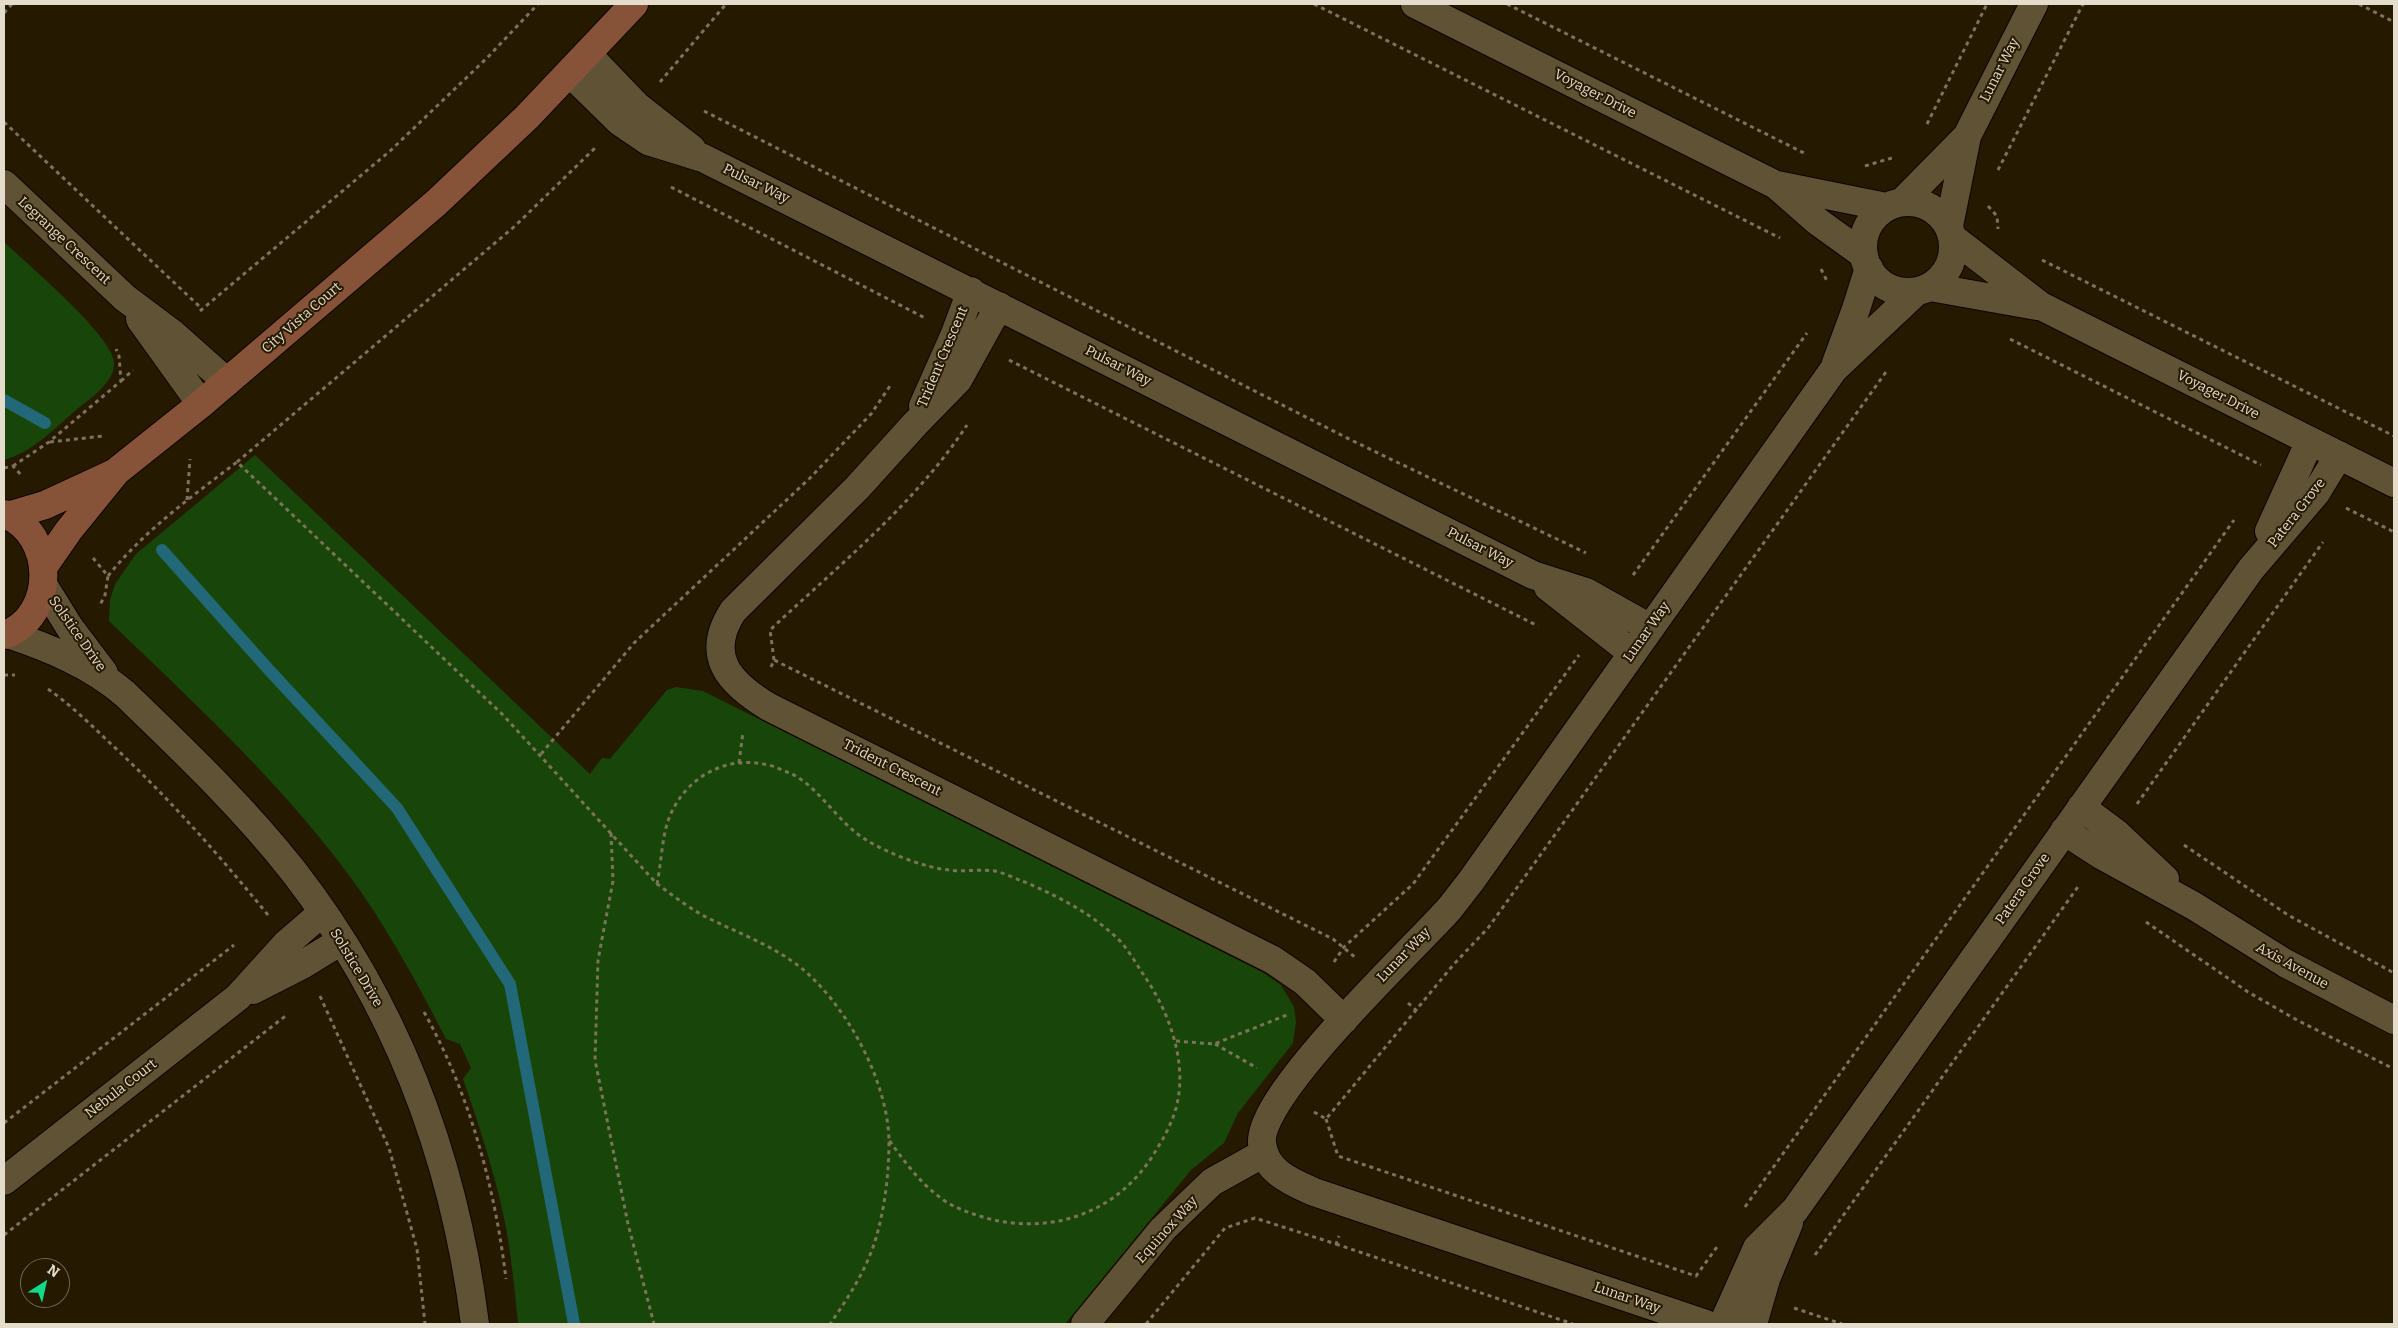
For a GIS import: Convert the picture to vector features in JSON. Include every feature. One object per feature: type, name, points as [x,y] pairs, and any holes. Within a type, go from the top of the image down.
[{"type":"street","points":[[578,64],[634,4]]},
{"type":"street","name":"Voyager Drive","points":[[1415,4],[1776,185],[1866,262]]},
{"type":"street","name":"Lunar Way","points":[[1951,232],[1967,136],[2034,4]]},
{"type":"street","name":"Pulsar Way","points":[[578,64],[629,114],[703,158],[1533,575],[1605,615],[1650,628]]},
{"type":"street","name":"City Vista Court","points":[[6,635],[25,622],[37,605],[44,576],[69,530],[118,472],[227,382],[420,216],[483,159],[578,64]]},
{"type":"street","name":"Lunar Way","points":[[1894,204],[1930,175],[1967,136]]},
{"type":"street","name":"Legrange Crescent","points":[[4,184],[125,298],[166,340],[227,382]]},
{"type":"street","name":"Voyager Drive","points":[[1776,185],[1830,196],[1894,204]]},
{"type":"street","points":[[1917,202],[1930,207],[1941,215],[1951,232],[1954,253],[1950,267],[1942,278],[1923,289],[1902,292],[1888,288],[1877,280],[1866,262],[1863,242],[1867,228],[1875,216],[1894,204],[1917,202]]},
{"type":"street","name":"Voyager Drive","points":[[1951,232],[1987,266],[2041,306],[2394,483]]},
{"type":"street","name":"Lunar Way","points":[[1834,369],[1856,308],[1866,262]]},
{"type":"street","name":"Voyager Drive","points":[[1923,289],[2041,306]]},
{"type":"street","name":"Lunar Way","points":[[1706,1324],[1348,1204],[1290,1182],[1277,1173],[1264,1152],[1263,1133],[1275,1106],[1344,1020],[1373,986],[1449,908],[1471,881],[1834,369],[1923,289]]},
{"type":"street","name":"Trident Crescent","points":[[915,424],[955,334],[971,291]]},
{"type":"street","name":"Trident Crescent","points":[[999,306],[958,380],[857,488],[733,611],[720,636],[719,650],[723,662],[730,675],[748,693],[769,707],[1291,970],[1344,1020]]},
{"type":"street","name":"Legrange Crescent","points":[[166,340],[201,404]]},
{"type":"street","name":"Patera Grove","points":[[2251,569],[2294,482],[2310,441]]},
{"type":"street","name":"Patera Grove","points":[[1723,1324],[1757,1248],[1795,1210],[2251,569],[2316,493],[2340,455]]},
{"type":"street","name":"City Vista Court","points":[[6,515],[45,505],[118,472]]},
{"type":"street","points":[[6,515],[26,528],[38,546],[44,576]]},
{"type":"street","name":"Solstice Drive","points":[[44,576],[70,628],[111,682],[232,800],[294,872],[341,941],[387,1020],[415,1080],[430,1122],[458,1225],[470,1281],[475,1324]]},
{"type":"street","name":"Pulsar Way","points":[[1605,615],[1632,653]]},
{"type":"street","name":"Solstice Drive","points":[[6,635],[52,648],[111,682]]},
{"type":"street","name":"Axis Avenue","points":[[2081,807],[2116,833],[2194,906]]},
{"type":"street","name":"Axis Avenue","points":[[2064,831],[2101,855],[2194,906],[2285,963],[2394,1020]]},
{"type":"street","name":"Nebula Court","points":[[4,1181],[238,997],[288,943],[322,912]]},
{"type":"street","name":"Nebula Court","points":[[238,997],[302,965],[341,941]]},
{"type":"street","name":"Equinox Way","points":[[1084,1324],[1164,1229],[1212,1182],[1264,1152]]},
{"type":"street","name":"Patera Grove","points":[[1753,1324],[1766,1279],[1795,1210]]},
{"type":"path","points":[[4,13],[12,4]]},
{"type":"path","points":[[13,466],[49,442],[166,340],[390,151],[487,58],[538,4]]},
{"type":"path","points":[[108,576],[129,550],[187,500],[237,462],[514,226],[656,87],[726,4]]},
{"type":"path","points":[[1314,4],[1803,249],[1817,221]]},
{"type":"path","points":[[1507,4],[1807,154]]},
{"type":"path","points":[[1925,128],[1987,4]]},
{"type":"path","points":[[1996,174],[2083,4]]},
{"type":"path","points":[[2359,4],[2394,22]]},
{"type":"path","points":[[700,109],[1353,441],[1589,554]]},
{"type":"path","points":[[4,122],[202,310]]},
{"type":"path","points":[[595,148],[604,152]]},
{"type":"path","points":[[1830,196],[1842,172],[1895,157],[1930,175]]},
{"type":"path","points":[[666,184],[930,320]]},
{"type":"path","points":[[1957,188],[1983,200],[1997,216],[1999,238],[1987,266]]},
{"type":"path","points":[[2035,256],[2394,436]]},
{"type":"path","points":[[1818,262],[1830,287],[1856,308]]},
{"type":"path","points":[[1176,1041],[1214,1044],[1278,1020],[1297,1010],[1344,948],[1413,884],[1813,326]]},
{"type":"path","points":[[2004,336],[2270,470]]},
{"type":"path","points":[[115,346],[119,356],[121,381]]},
{"type":"path","points":[[1007,359],[1539,626]]},
{"type":"path","points":[[237,462],[504,715],[657,884],[709,919],[768,947],[800,967],[824,990],[848,1022],[869,1060],[882,1102],[889,1140],[885,1200],[876,1239],[844,1303],[830,1324]]},
{"type":"path","points":[[2342,516],[2347,508]]},
{"type":"path","points":[[1742,1211],[2236,517]]},
{"type":"path","points":[[2133,810],[2325,540]]},
{"type":"path","points":[[1624,571],[1633,575]]},
{"type":"path","points":[[657,884],[666,825],[682,792],[694,780],[716,767],[739,763],[768,764],[799,777],[866,840],[904,857],[946,870],[998,872],[1044,890],[1082,911],[1118,939],[1153,988],[1176,1041],[1179,1097],[1174,1116],[1163,1139],[1150,1161],[1128,1186],[1101,1206],[1078,1216],[1029,1225],[1000,1222],[970,1214],[934,1192],[912,1171],[889,1140]]},
{"type":"path","points":[[611,832],[614,880],[598,960],[595,1060],[628,1224],[654,1324]]},
{"type":"path","points":[[2181,843],[2288,915],[2394,973]]},
{"type":"path","points":[[2138,917],[2256,996],[2297,1020],[2394,1070]]},
{"type":"path","points":[[4,1123],[240,941]]},
{"type":"path","points":[[4,1234],[294,1009]]},
{"type":"path","points":[[1326,1119],[1338,1156],[1696,1276],[1719,1244]]},
{"type":"path","points":[[1336,1244],[1361,1164]]},
{"type":"path","points":[[1146,1324],[1225,1228],[1255,1218],[1573,1324]]},
{"type":"path","points":[[1788,1306],[1842,1324]]},
{"type":"green space","points":[[4,242],[84,318],[110,350],[114,362],[111,377],[94,396],[33,446],[4,460]]},
{"type":"green space","points":[[255,455],[590,774],[602,758],[610,759],[667,690],[676,687],[703,691],[1262,972],[1281,985],[1294,1007],[1296,1022],[1293,1043],[1238,1113],[1224,1143],[1191,1170],[1065,1324],[518,1324],[511,1262],[503,1215],[488,1154],[463,1079],[471,1068],[460,1044],[446,1039],[387,931],[360,890],[318,836],[232,741],[109,621],[110,600],[115,584],[136,554]]},
{"type":"waterway","points":[[4,400],[45,423]]},
{"type":"waterway","points":[[162,550],[270,671],[397,808],[510,984],[574,1324]]}]
